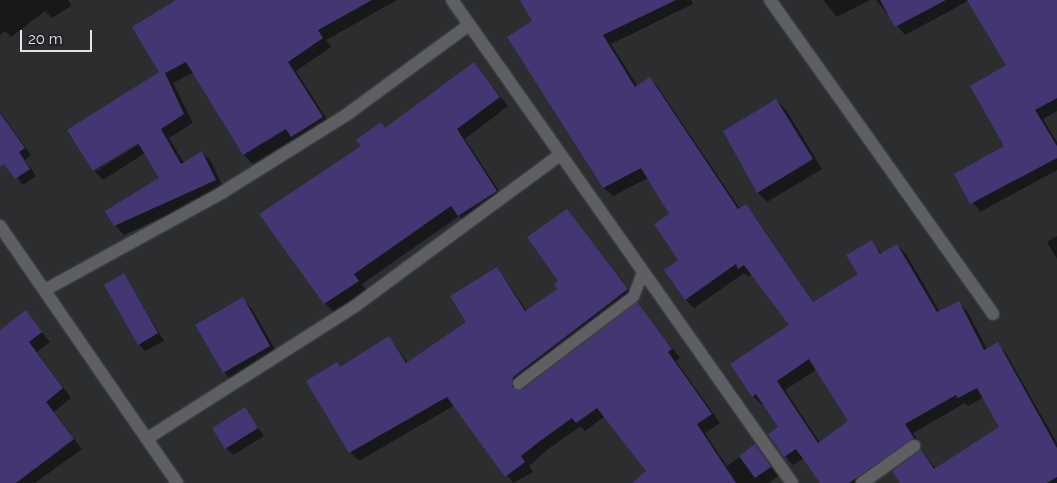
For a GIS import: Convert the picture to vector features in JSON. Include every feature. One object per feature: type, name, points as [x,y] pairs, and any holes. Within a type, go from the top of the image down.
[{"type":"street","points":[[452,0],[642,273],[792,483]]},
{"type":"street","points":[[770,0],[993,314]]},
{"type":"street","points":[[45,290],[240,181],[346,114],[469,25]]},
{"type":"street","points":[[148,438],[355,306],[560,155]]},
{"type":"street","points":[[0,226],[148,438],[177,483]]},
{"type":"street","points":[[862,483],[914,446]]},
{"type":"lane","points":[[518,383],[633,296],[642,273]]},
{"type":"building","points":[[176,0],[372,0],[318,30],[323,38],[288,62],[323,117],[291,137],[286,129],[243,155],[186,62],[165,73],[184,114],[161,129],[181,164],[202,151],[216,180],[114,226],[105,211],[159,178],[138,143],[93,171],[67,130],[159,72],[132,27]]},
{"type":"building","points":[[520,0],[676,0],[603,35],[635,87],[650,77],[738,209],[746,204],[813,302],[858,274],[846,255],[872,240],[880,254],[897,244],[937,312],[959,301],[984,350],[998,342],[1057,448],[1057,477],[1047,483],[900,483],[892,471],[921,450],[934,469],[999,427],[977,388],[958,398],[956,395],[905,424],[914,438],[849,483],[820,483],[796,449],[784,457],[768,434],[778,427],[756,394],[752,397],[730,364],[789,325],[744,265],[738,269],[736,264],[685,300],[664,270],[678,260],[654,224],[669,214],[641,168],[603,188],[507,37],[532,21]],"holes":[[[809,359],[848,421],[818,443],[777,381]]]},
{"type":"building","points":[[880,0],[946,0],[895,27]]},
{"type":"building","points":[[967,0],[1057,0],[1057,98],[1035,110],[1057,146],[1057,158],[970,204],[954,174],[1004,146],[970,86],[1006,65]]},
{"type":"building","points":[[474,62],[500,97],[457,129],[497,191],[458,216],[451,206],[354,274],[359,281],[324,304],[259,214],[361,146],[356,140],[381,122],[385,128]]},
{"type":"building","points":[[776,99],[813,159],[757,193],[723,131]]},
{"type":"building","points":[[0,113],[25,148],[19,152],[30,169],[15,179],[4,164],[0,167]]},
{"type":"building","points":[[567,209],[628,289],[513,377],[512,387],[523,389],[637,302],[672,349],[668,352],[712,414],[697,424],[736,483],[632,483],[646,471],[597,408],[576,423],[572,418],[540,441],[521,456],[525,462],[505,477],[447,397],[349,453],[306,381],[337,362],[340,367],[389,336],[406,363],[466,322],[450,296],[497,267],[525,311],[557,289],[554,284],[558,281],[527,237]]},
{"type":"building","points":[[124,273],[158,333],[138,345],[104,285]]},
{"type":"building","points":[[243,297],[270,346],[223,373],[195,325]]},
{"type":"building","points":[[26,310],[42,332],[29,342],[63,388],[46,402],[74,439],[16,483],[0,483],[0,330]]},
{"type":"building","points":[[245,407],[258,428],[225,449],[212,428]]},
{"type":"building","points":[[755,444],[771,467],[755,478],[739,456]]}]
